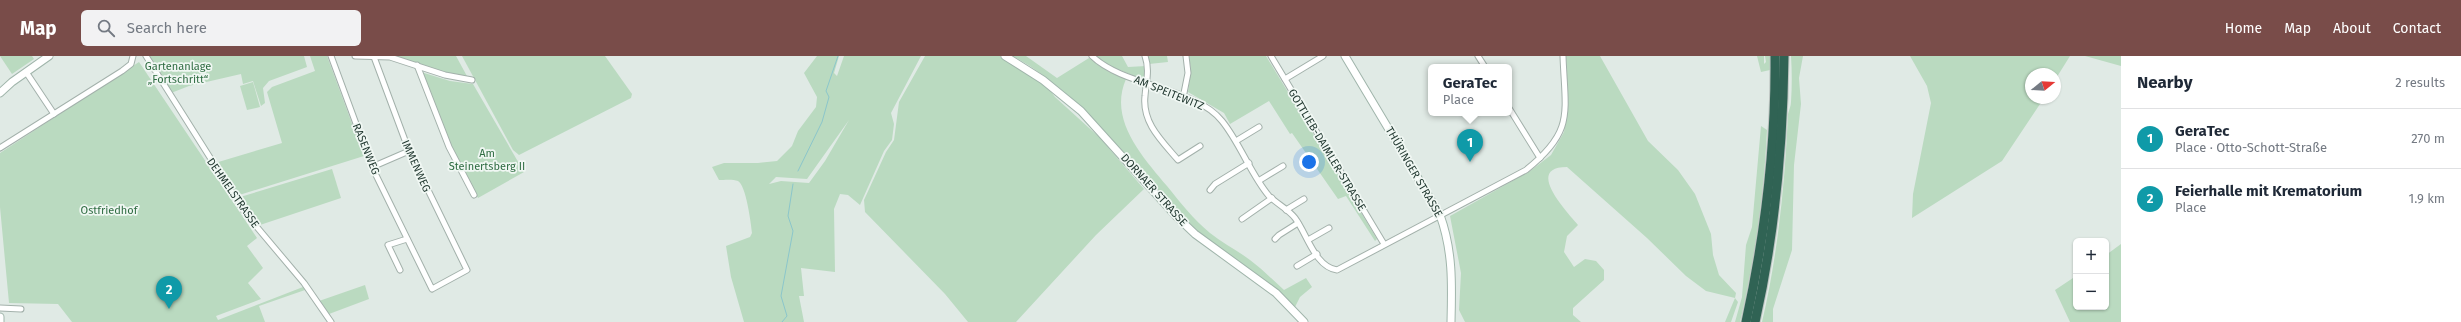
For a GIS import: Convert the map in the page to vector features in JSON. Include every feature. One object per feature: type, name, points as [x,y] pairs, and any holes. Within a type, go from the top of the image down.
[{"type":"highway","points":[[1746,322],[1765,217],[1772,142],[1775,56]]},
{"type":"highway","points":[[1756,322],[1769,256],[1775,210],[1782,137],[1784,56]]},
{"type":"main road","points":[[0,93],[49,56]]},
{"type":"main road","name":"DORNAER STRASSE","points":[[1005,56],[1043,80],[1081,110],[1185,225],[1216,252],[1276,293],[1304,322]]},
{"type":"main road","name":"THÜRINGER STRASSE","points":[[1345,56],[1441,214],[1452,259],[1451,322]]},
{"type":"main road","name":"THÜRINGER STRASSE","points":[[1350,56],[1441,214],[1455,256],[1454,322]]},
{"type":"main road","points":[[0,317],[0,322]]},
{"type":"street","points":[[0,148],[128,67],[133,56]]},
{"type":"street","name":"DEHMELSTRASSE","points":[[146,56],[245,213],[304,283],[331,322]]},
{"type":"street","name":"RASENWEG","points":[[331,56],[372,167],[432,289]]},
{"type":"street","points":[[355,56],[390,57],[445,75],[472,80]]},
{"type":"street","name":"AM SPEITEWITZ","points":[[1092,56],[1101,63],[1209,109],[1220,118],[1272,198],[1298,223],[1324,266],[1337,270],[1526,170],[1540,158],[1555,143],[1562,128],[1565,113],[1563,56]]},
{"type":"street","points":[[1145,56],[1148,68],[1144,105],[1148,121],[1152,129],[1178,160],[1200,146]]},
{"type":"street","points":[[1183,98],[1188,73],[1186,56]]},
{"type":"street","name":"GOTTLIEB-DAIMLER-STRASSE","points":[[1271,56],[1384,244]]},
{"type":"street","points":[[1285,80],[1323,56]]},
{"type":"street","name":"IMMENWEG","points":[[374,57],[409,151],[467,270],[432,289]]},
{"type":"street","points":[[417,65],[449,147],[474,195]]},
{"type":"street","points":[[26,72],[54,114]]},
{"type":"street","points":[[1512,113],[1540,158]]},
{"type":"street","points":[[1236,141],[1259,127]]},
{"type":"street","points":[[372,167],[409,151]]},
{"type":"street","points":[[1210,190],[1215,184],[1249,163]]},
{"type":"street","points":[[1260,180],[1283,166]]},
{"type":"street","points":[[1242,219],[1272,198]]},
{"type":"street","points":[[1286,210],[1304,199]]},
{"type":"street","points":[[1275,239],[1298,223]]},
{"type":"street","points":[[1308,240],[1329,228]]},
{"type":"street","points":[[400,270],[388,245],[407,239]]},
{"type":"street","points":[[1297,266],[1317,254]]},
{"type":"street","points":[[0,308],[21,309]]},
{"type":"green space","points":[[0,56],[32,56],[34,59],[12,74]]},
{"type":"green space","name":"Gartenanlage „Fortschritt“","points":[[149,56],[304,56],[307,67],[269,81],[263,88],[265,103],[261,106],[253,81],[243,84],[241,74],[189,86],[171,93]]},
{"type":"green space","points":[[310,56],[327,56],[364,156],[236,196],[215,163],[282,143],[267,92],[272,87],[315,71]]},
{"type":"green space","points":[[390,56],[456,56],[468,78],[447,74]]},
{"type":"green space","points":[[462,56],[605,56],[632,94],[631,98],[519,155],[513,150]]},
{"type":"green space","points":[[817,56],[839,56],[834,73],[837,76],[844,56],[921,56],[891,113],[894,124],[892,140],[884,151],[860,205],[848,195],[840,194],[834,209],[835,272],[801,268],[804,296],[799,296],[804,322],[744,322],[731,277],[726,246],[750,237],[752,233],[748,205],[741,184],[736,180],[719,180],[712,167],[724,163],[758,163],[777,161],[792,146],[798,131],[816,107],[817,97],[804,73]],"holes":[[[849,120],[825,161],[809,183],[781,181],[769,184],[776,177],[807,179]]]},
{"type":"green space","points":[[925,56],[1000,56],[1022,69],[1044,84],[1055,97],[1099,137],[1144,189],[1096,235],[1016,322],[968,322],[945,294],[865,212],[864,200],[886,152],[894,140],[899,102]]},
{"type":"green space","points":[[1013,56],[1026,56],[1057,78],[1089,58],[1109,72],[1126,79],[1122,94],[1121,109],[1131,137],[1148,163],[1187,210],[1210,233],[1250,260],[1284,290],[1306,278],[1312,287],[1300,297],[1295,307],[1270,284],[1213,244],[1186,221],[1106,132],[1085,111],[1039,72]]},
{"type":"green space","points":[[1095,56],[1122,56],[1128,67],[1146,66],[1145,78],[1141,79],[1108,65]]},
{"type":"green space","points":[[1147,56],[1167,56],[1168,62],[1149,64]]},
{"type":"green space","points":[[1189,56],[1266,56],[1377,239],[1375,241],[1346,196],[1338,199],[1292,133],[1290,134],[1269,101],[1230,124],[1224,113],[1188,92],[1191,70]]},
{"type":"green space","points":[[1566,56],[1600,56],[1648,141],[1678,170],[1695,194],[1711,234],[1713,255],[1719,275],[1736,293],[1735,298],[1706,291],[1686,276],[1647,238],[1567,167],[1555,169],[1549,174],[1549,182],[1552,191],[1558,201],[1578,225],[1567,236],[1564,252],[1574,267],[1585,259],[1596,261],[1604,270],[1604,280],[1573,308],[1573,315],[1581,322],[1465,322],[1459,310],[1461,273],[1450,216],[1530,171],[1551,155],[1564,132],[1568,106]]},
{"type":"green space","points":[[1757,56],[1764,56],[1764,64],[1766,62],[1765,56],[1770,56],[1770,70],[1761,72]]},
{"type":"green space","points":[[1791,56],[1803,56],[1799,78],[1801,104],[1794,165],[1792,250],[1773,309],[1773,322],[1762,322],[1768,296],[1780,218],[1788,114],[1791,104]]},
{"type":"green space","points":[[1910,56],[2070,56],[2061,70],[2061,68],[2025,68],[2025,104],[2040,104],[2002,161],[1912,218],[1913,194],[1931,103],[1927,86]]},
{"type":"green space","points":[[2085,56],[2121,56],[2121,66]]},
{"type":"green space","name":"Ostfriedhof","points":[[139,62],[257,238],[247,246],[263,268],[248,283],[261,299],[216,316],[218,320],[303,287],[305,290],[259,306],[265,322],[72,322],[58,304],[9,303],[0,207],[0,153]]},
{"type":"green space","name":"Am Steinertsberg II","points":[[421,72],[450,81],[473,84],[524,172],[478,198],[452,147]]},
{"type":"green space","points":[[253,82],[260,107],[247,110],[240,86]]},
{"type":"green space","points":[[1761,126],[1767,130],[1764,178],[1758,226],[1740,322],[1735,322],[1742,297],[1746,245],[1752,227]]},
{"type":"green space","points":[[332,169],[341,198],[260,225],[256,223],[237,198]]},
{"type":"green space","points":[[2121,244],[2121,322],[2070,322],[2055,290],[2073,278],[2073,310],[2109,310],[2109,253]]},
{"type":"green space","points":[[365,285],[369,299],[329,314],[319,301]]},
{"type":"green space","points":[[1735,298],[1738,302],[1731,322],[1725,322]]},
{"type":"waterway","points":[[798,171],[822,122],[829,97],[826,91],[838,56]]},
{"type":"waterway","points":[[782,322],[787,316],[781,296],[793,231],[788,216],[793,184]]},
{"type":"place","name":"GeraTec","points":[[1470,162]]},
{"type":"place","name":"Feierhalle mit Krematorium","points":[[169,309]]}]
